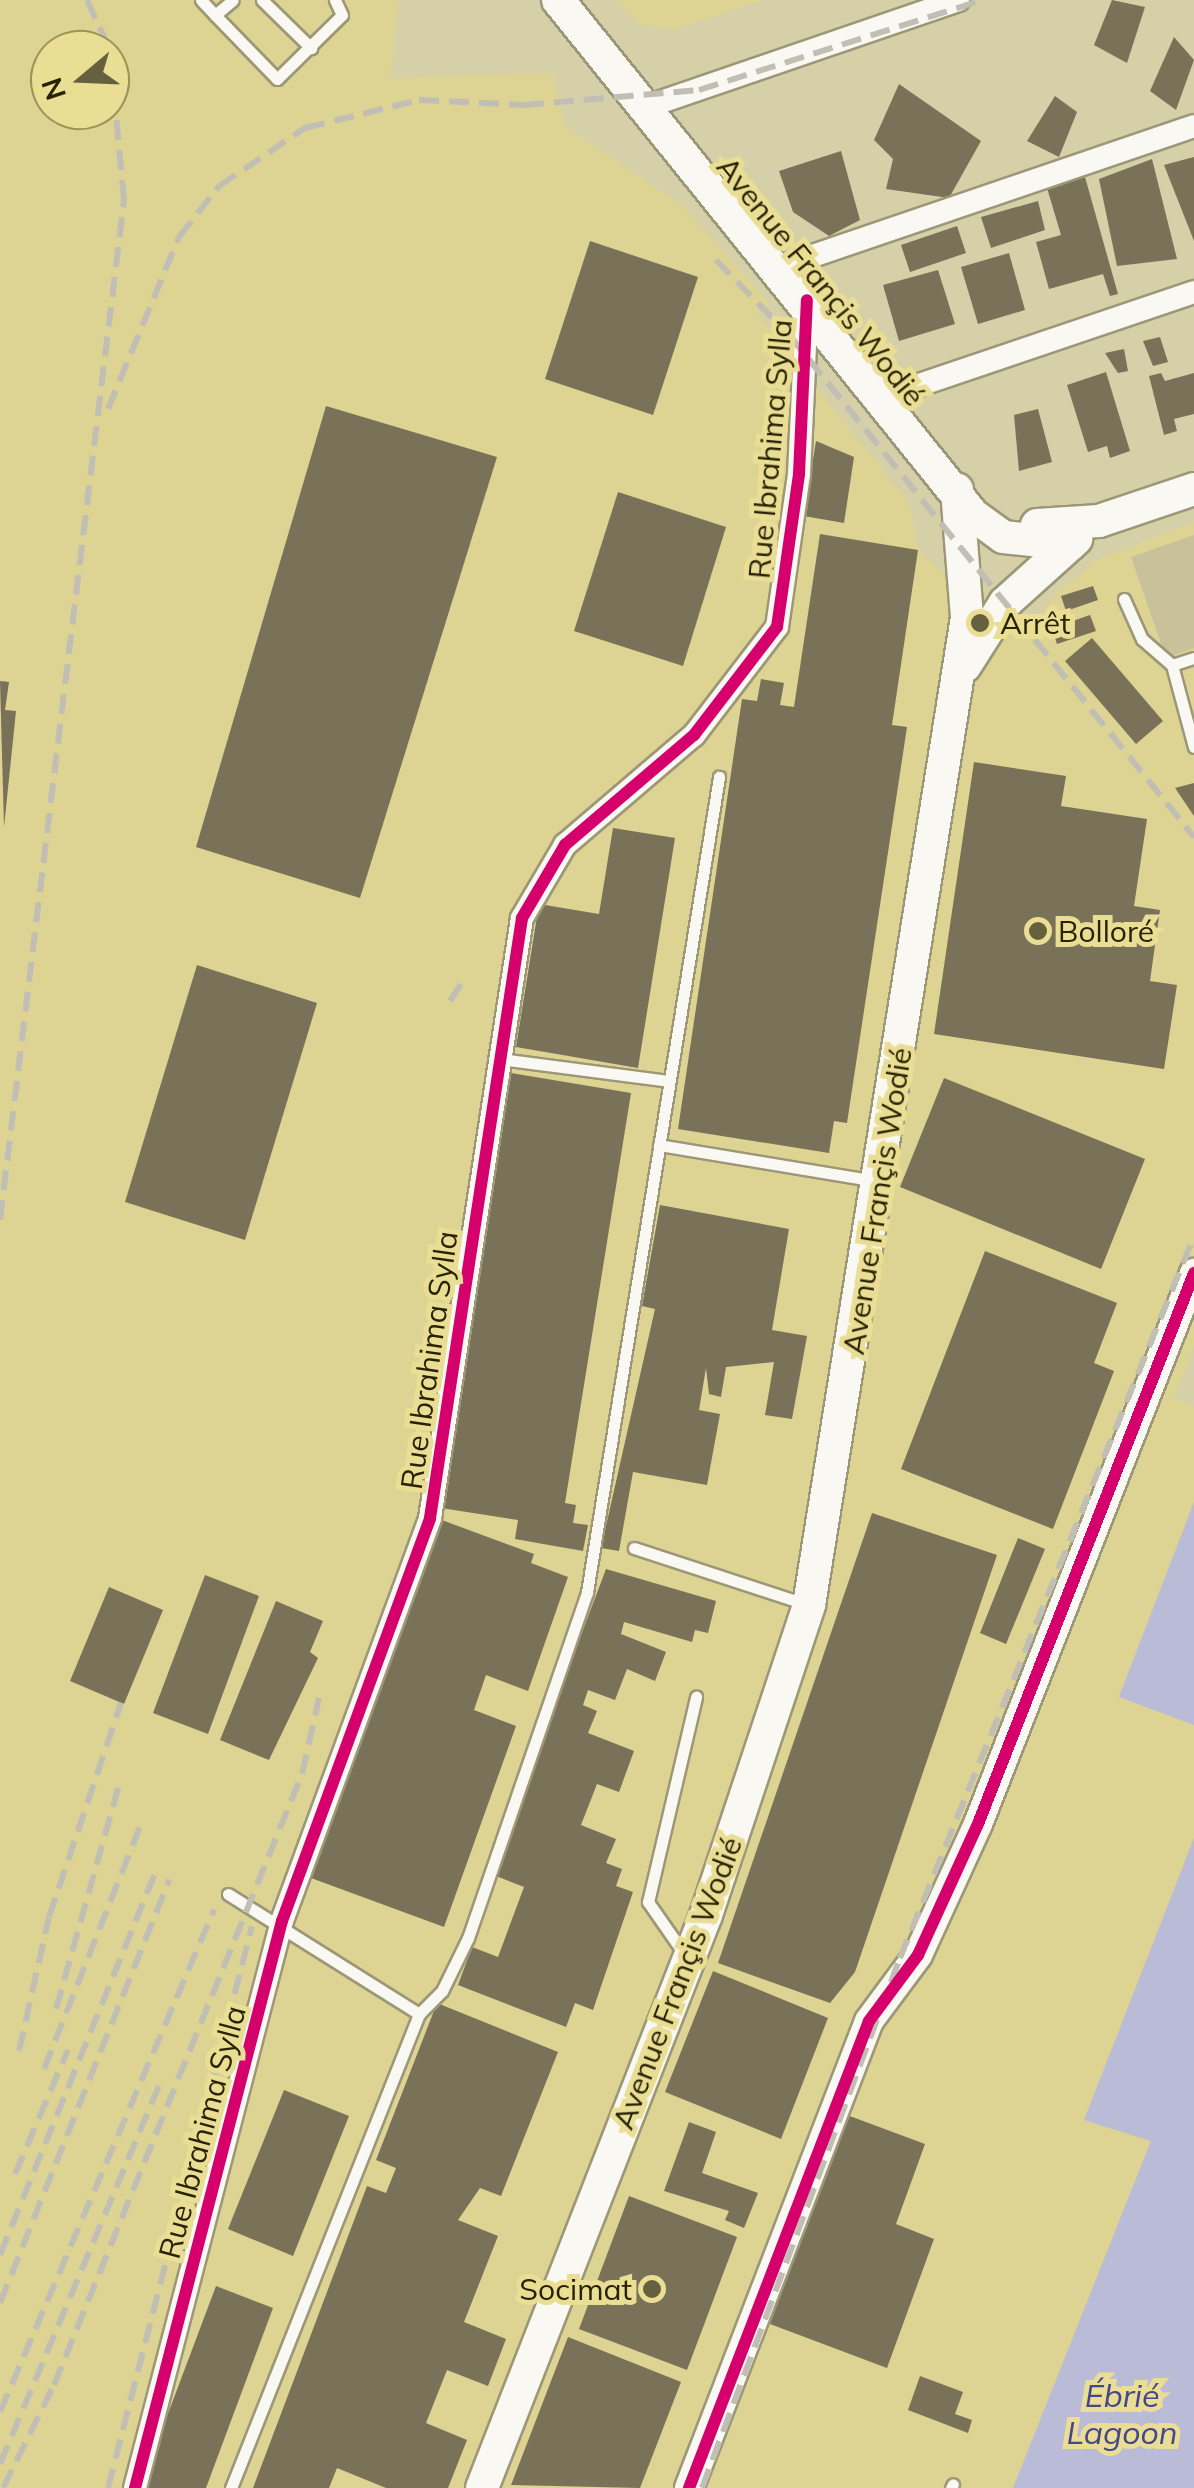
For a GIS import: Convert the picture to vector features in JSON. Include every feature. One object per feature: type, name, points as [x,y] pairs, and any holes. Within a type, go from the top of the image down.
[{"type":"main road","name":"Avenue Françis Wodié","points":[[482,2488],[687,1959],[809,1605],[880,1182],[958,679],[968,589],[957,488],[558,0]]},
{"type":"main road","points":[[957,488],[1024,524],[1099,522],[1194,490]]},
{"type":"main road","points":[[957,488],[1003,537],[1070,544]]},
{"type":"main road","points":[[958,679],[1004,603],[1099,522]]},
{"type":"street","points":[[646,106],[958,0]]},
{"type":"street","points":[[780,267],[1194,126]]},
{"type":"street","points":[[884,396],[1194,292]]},
{"type":"street","name":"Rue Ibrahima Sylla","points":[[135,2488],[282,1921],[430,1518],[522,918],[542,876],[694,735],[777,627],[799,474],[807,300]]},
{"type":"street","points":[[689,2488],[869,2021],[918,1955],[978,1824],[1194,1272]]},
{"type":"lane","points":[[201,0],[277,79],[344,11],[334,0]]},
{"type":"lane","points":[[215,15],[232,0]]},
{"type":"lane","points":[[262,0],[310,48]]},
{"type":"lane","points":[[1124,599],[1142,639],[1172,666],[1194,748]]},
{"type":"lane","points":[[1172,666],[1194,658]]},
{"type":"lane","points":[[231,2488],[418,2014],[442,1991],[468,1938],[588,1592],[719,777]]},
{"type":"lane","points":[[498,1058],[670,1082]]},
{"type":"lane","points":[[659,1145],[880,1182]]},
{"type":"lane","points":[[634,1548],[809,1605]]},
{"type":"lane","points":[[687,1959],[648,1902],[696,1698]]},
{"type":"lane","points":[[228,1894],[282,1921],[418,2014]]},
{"type":"shaded area","points":[[0,0],[399,0],[390,78],[553,73],[565,126],[683,206],[770,304],[757,313],[909,503],[918,550],[1026,641],[1054,595],[1097,560],[1194,522],[1194,1347],[1174,1399],[1194,1407],[1194,1502],[1119,1696],[1194,1725],[1194,1838],[1085,2119],[1151,2141],[1013,2488],[0,2488]]},
{"type":"shaded area","points":[[617,0],[764,0],[673,30],[636,23]]},
{"type":"shaded area","points":[[1194,535],[1194,648],[1166,658],[1131,557]]},
{"type":"water","points":[[1194,1502],[1194,1725],[1119,1697]]},
{"type":"water","name":"Ébrié Lagoon","points":[[1194,1838],[1194,2488],[1013,2488],[1151,2141],[1084,2120]]},
{"type":"building","points":[[1112,0],[1145,7],[1127,63],[1094,45]]},
{"type":"building","points":[[1174,37],[1194,60],[1176,110],[1150,91]]},
{"type":"building","points":[[899,84],[981,141],[949,198],[886,189],[893,159],[874,140]]},
{"type":"building","points":[[1055,96],[1077,112],[1059,157],[1027,141]]},
{"type":"building","points":[[841,151],[860,220],[829,236],[793,212],[779,171]]},
{"type":"building","points":[[1194,157],[1194,241],[1164,165]]},
{"type":"building","points":[[1152,159],[1177,259],[1117,266],[1099,179]]},
{"type":"building","points":[[1085,177],[1118,294],[1110,296],[1103,274],[1049,289],[1036,242],[1061,235],[1047,188]]},
{"type":"building","points":[[1038,201],[1045,230],[991,248],[981,217]]},
{"type":"building","points":[[957,226],[966,253],[910,272],[901,245]]},
{"type":"building","points":[[590,241],[698,277],[653,415],[545,379]]},
{"type":"building","points":[[1009,253],[1025,310],[978,324],[961,267]]},
{"type":"building","points":[[938,270],[955,324],[899,341],[883,285]]},
{"type":"building","points":[[1160,337],[1168,362],[1153,366],[1143,341]]},
{"type":"building","points":[[1124,349],[1128,371],[1118,373],[1105,353]]},
{"type":"building","points":[[1106,372],[1130,451],[1110,458],[1107,446],[1088,452],[1067,385]]},
{"type":"building","points":[[1161,373],[1165,381],[1194,373],[1194,414],[1174,419],[1177,431],[1164,435],[1149,376]]},
{"type":"building","points":[[326,406],[497,457],[360,898],[196,847]]},
{"type":"building","points":[[1038,409],[1052,462],[1019,471],[1014,415]]},
{"type":"building","points":[[816,441],[854,457],[844,523],[804,516]]},
{"type":"building","points":[[618,492],[726,527],[683,666],[574,631]]},
{"type":"building","points":[[820,534],[918,550],[892,725],[907,727],[847,1123],[834,1121],[829,1153],[678,1129],[742,699],[757,701],[761,679],[784,683],[780,705],[794,707]]},
{"type":"building","points":[[1093,586],[1098,600],[1066,611],[1061,596]]},
{"type":"building","points":[[1090,615],[1096,631],[1057,644],[1052,628]]},
{"type":"building","points":[[1092,638],[1163,721],[1136,744],[1065,661]]},
{"type":"building","points":[[0,681],[9,682],[5,710],[16,711],[4,827]]},
{"type":"building","points":[[974,762],[1066,776],[1061,806],[1147,819],[1134,906],[1160,910],[1150,981],[1177,985],[1164,1069],[934,1034]]},
{"type":"building","points":[[1194,783],[1194,816],[1175,788]]},
{"type":"building","points":[[613,828],[675,838],[638,1068],[516,1047],[539,904],[599,914]]},
{"type":"building","points":[[197,965],[317,1003],[245,1240],[125,1202]]},
{"type":"building","points":[[511,1073],[631,1093],[565,1503],[576,1505],[573,1523],[588,1525],[583,1551],[515,1539],[518,1520],[441,1508]]},
{"type":"building","points":[[944,1078],[1145,1159],[1101,1269],[900,1187]]},
{"type":"building","points":[[660,1205],[789,1229],[772,1330],[807,1336],[792,1419],[765,1415],[774,1362],[726,1367],[721,1397],[709,1394],[706,1368],[699,1410],[720,1414],[707,1485],[633,1472],[619,1551],[601,1548],[655,1309],[642,1306]]},
{"type":"building","points":[[985,1251],[1117,1303],[1094,1363],[1114,1371],[1053,1529],[901,1469]]},
{"type":"building","points":[[872,1513],[997,1555],[855,1972],[830,2003],[718,1963]]},
{"type":"building","points":[[439,1519],[534,1554],[531,1563],[568,1577],[528,1691],[486,1675],[474,1710],[516,1726],[444,1927],[311,1878]]},
{"type":"building","points":[[1018,1538],[1045,1549],[1006,1644],[980,1633]]},
{"type":"building","points":[[606,1569],[716,1601],[708,1633],[695,1630],[692,1642],[624,1622],[621,1634],[666,1652],[655,1681],[627,1669],[615,1700],[588,1690],[583,1705],[597,1711],[588,1733],[634,1751],[619,1792],[597,1784],[581,1825],[616,1839],[606,1863],[622,1869],[616,1886],[633,1892],[593,2010],[575,2003],[566,2027],[458,1985],[472,1947],[498,1957],[524,1887],[491,1874]]},
{"type":"building","points":[[205,1575],[259,1596],[208,1734],[153,1713]]},
{"type":"building","points":[[109,1587],[163,1610],[124,1704],[70,1681]]},
{"type":"building","points":[[276,1601],[323,1621],[310,1652],[318,1658],[269,1760],[220,1740]]},
{"type":"building","points":[[713,1971],[828,2018],[781,2139],[665,2092]]},
{"type":"building","points":[[437,2003],[558,2052],[501,2196],[480,2188],[458,2220],[498,2236],[464,2322],[506,2339],[488,2386],[447,2370],[426,2423],[467,2440],[448,2488],[386,2488],[337,2468],[329,2488],[253,2488],[367,2186],[386,2193],[396,2168],[376,2160]]},
{"type":"building","points":[[284,2090],[349,2116],[293,2256],[228,2229]]},
{"type":"building","points":[[847,2115],[925,2144],[896,2224],[934,2239],[887,2368],[770,2324]]},
{"type":"building","points":[[689,2122],[716,2132],[702,2173],[758,2193],[744,2228],[725,2220],[729,2211],[664,2191]]},
{"type":"building","points":[[629,2196],[737,2237],[687,2370],[579,2329]]},
{"type":"building","points":[[216,2286],[273,2308],[206,2488],[140,2488]]},
{"type":"building","points":[[568,2337],[681,2382],[640,2488],[511,2485]]},
{"type":"building","points":[[920,2376],[963,2392],[955,2414],[972,2420],[968,2433],[908,2410]]},
{"type":"railway","points":[[87,0],[101,30]]},
{"type":"railway","points":[[108,409],[179,237],[219,186],[305,128],[419,100],[524,105],[699,90],[982,0]]},
{"type":"railway","points":[[0,1220],[124,200],[117,130]]},
{"type":"railway","points":[[716,260],[790,336],[1194,837]]},
{"type":"railway","points":[[450,1001],[466,976]]},
{"type":"railway","points":[[702,2488],[900,1958],[1194,1236]]},
{"type":"railway","points":[[3,2488],[54,2385],[302,1774],[319,1698]]},
{"type":"railway","points":[[19,2051],[49,1917],[121,1703]]},
{"type":"railway","points":[[56,2009],[118,1788]]},
{"type":"railway","points":[[44,2069],[140,1827]]},
{"type":"railway","points":[[0,2255],[158,1866]]},
{"type":"railway","points":[[0,2303],[169,1880]]},
{"type":"railway","points":[[0,2412],[214,1910]]},
{"type":"railway","points":[[108,2488],[252,1926]]},
{"type":"railway","points":[[15,2174],[68,2050]]},
{"type":"railway","points":[[0,2464],[159,2086]]},
{"type":"cycle path","points":[[135,2488],[282,1921],[430,1518],[522,918],[565,845],[694,735],[777,627],[799,474],[807,300]]},
{"type":"cycle path","points":[[689,2488],[869,2021],[918,1955],[978,1824],[1194,1273]]},
{"type":"place","name":"Arrêt","points":[[980,623]]},
{"type":"place","name":"Bolloré","points":[[1038,931]]},
{"type":"place","name":"Socimat","points":[[652,2289]]}]
